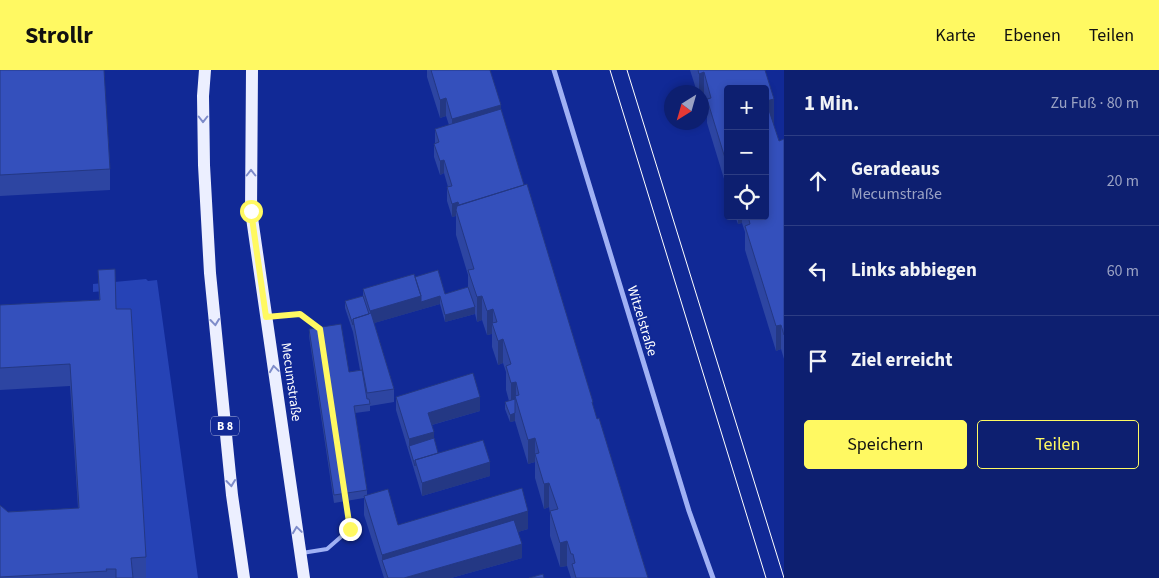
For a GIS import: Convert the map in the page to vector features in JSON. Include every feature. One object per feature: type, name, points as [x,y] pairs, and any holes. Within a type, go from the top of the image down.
[{"type":"main road","name":"B 8","points":[[205,70],[203,96],[204,165],[210,273],[232,495],[244,578]]},
{"type":"main road","name":"Mecumstraße","points":[[252,70],[251,211],[304,578]]},
{"type":"street","name":"Witzelstraße","points":[[554,70],[689,511],[712,578]]},
{"type":"lane","points":[[266,317],[300,314],[320,329],[322,338]]},
{"type":"lane","points":[[300,553],[327,549],[350,529],[344,491]]},
{"type":"shaded area","points":[[146,279],[148,281],[157,280],[198,578],[144,578],[115,290],[93,292],[93,284]]},
{"type":"building","points":[[0,70],[104,70],[110,169],[0,175]]},
{"type":"building","points":[[431,70],[490,70],[501,105],[452,119],[446,98],[440,100]]},
{"type":"building","points":[[698,70],[765,70],[774,99],[769,100],[769,85],[724,85],[724,155],[709,106],[709,98],[711,98],[709,85],[704,72],[699,74]]},
{"type":"building","points":[[501,109],[524,185],[459,205],[458,202],[452,204],[447,187],[452,186],[444,160],[440,161],[434,144],[439,142],[435,129]]},
{"type":"building","points":[[769,110],[779,141],[784,139],[784,335],[781,325],[776,326],[745,226],[750,224],[749,220],[769,220]]},
{"type":"building","points":[[527,184],[597,419],[599,418],[648,578],[576,578],[572,564],[575,563],[573,554],[571,554],[567,541],[560,543],[550,511],[558,509],[549,483],[544,484],[535,454],[539,453],[535,438],[528,440],[515,396],[519,395],[516,382],[511,383],[506,366],[511,364],[503,339],[498,341],[492,323],[497,322],[493,309],[487,311],[482,296],[477,297],[468,270],[474,269],[456,210],[457,206]]},
{"type":"building","points":[[115,269],[116,309],[131,309],[146,557],[131,558],[133,578],[116,578],[116,569],[0,577],[0,505],[8,512],[79,508],[70,364],[0,368],[0,305],[100,300],[98,270]]},
{"type":"building","points":[[438,270],[445,294],[468,287],[475,307],[445,315],[440,296],[421,302],[415,277]]},
{"type":"building","points":[[414,274],[421,296],[370,311],[363,289]]},
{"type":"building","points":[[363,296],[369,314],[353,319],[353,325],[345,301]]},
{"type":"building","points":[[371,313],[394,389],[367,393],[353,319]]},
{"type":"building","points":[[341,324],[349,372],[362,370],[367,399],[369,399],[370,404],[354,406],[367,490],[334,495],[309,329]]},
{"type":"building","points":[[473,373],[480,397],[428,413],[434,432],[409,439],[396,397]]},
{"type":"building","points":[[515,399],[515,413],[510,415],[505,402]]},
{"type":"building","points":[[434,438],[438,453],[415,460],[415,466],[409,446]]},
{"type":"building","points":[[483,440],[490,462],[422,483],[415,460]]},
{"type":"building","points":[[522,488],[528,511],[382,555],[364,496],[388,489],[398,525]]},
{"type":"building","points":[[514,520],[522,544],[404,578],[388,578],[382,560]]},
{"type":"building","points":[[543,574],[544,578],[529,578]]},
{"type":"tram line","points":[[610,70],[766,578]]},
{"type":"tram line","points":[[627,70],[784,578]]},
{"type":"route","points":[[251,211],[266,317],[300,314],[320,329],[350,529]]}]
